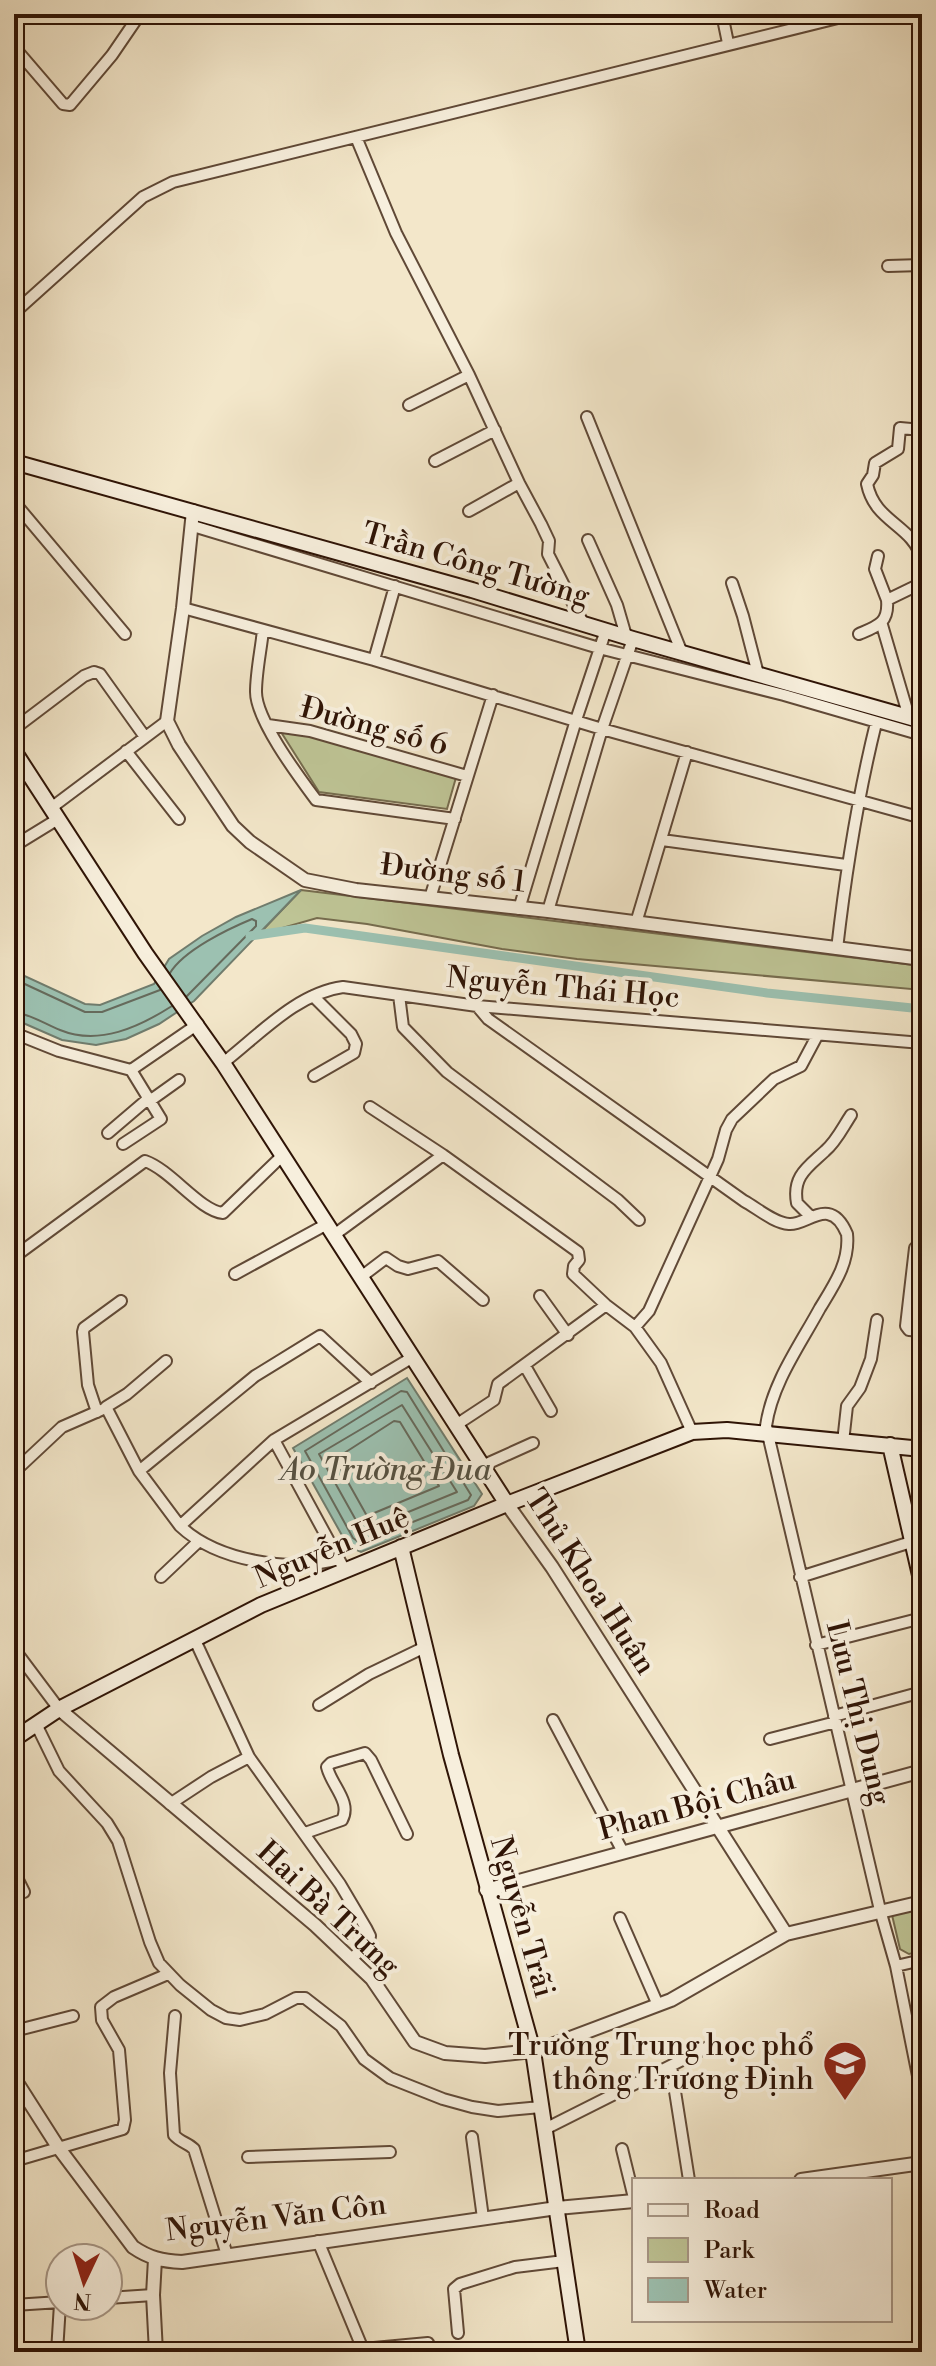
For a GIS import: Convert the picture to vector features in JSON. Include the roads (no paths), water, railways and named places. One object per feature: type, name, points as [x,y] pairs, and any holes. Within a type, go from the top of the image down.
[{"type":"main road","name":"Trần Công Tường","points":[[14,462],[193,519],[583,623],[915,719]]},
{"type":"main road","points":[[14,751],[54,813]]},
{"type":"main road","name":"Thủ Khoa Huân","points":[[54,813],[145,953],[223,1063],[507,1504]]},
{"type":"main road","name":"Nguyễn Huệ","points":[[14,1739],[59,1709],[342,1565],[401,1547],[692,1432],[727,1430],[922,1449]]},
{"type":"main road","points":[[890,1445],[922,1584]]},
{"type":"main road","name":"Nguyễn Trãi","points":[[401,1547],[486,1890],[533,2051],[578,2352]]},
{"type":"street","points":[[14,47],[63,104],[70,105],[112,55],[140,14]]},
{"type":"street","points":[[722,14],[728,43]]},
{"type":"street","points":[[14,313],[143,197],[173,182],[854,14]]},
{"type":"street","points":[[356,137],[396,233],[541,524],[549,541],[548,554],[583,623]]},
{"type":"street","points":[[888,266],[922,265]]},
{"type":"street","points":[[409,405],[469,375]]},
{"type":"street","points":[[587,417],[682,653]]},
{"type":"street","points":[[922,430],[900,428],[898,449],[875,463],[873,475],[867,484],[887,520],[908,533],[922,559]]},
{"type":"street","points":[[435,461],[495,430]]},
{"type":"street","points":[[469,511],[519,483]]},
{"type":"street","points":[[14,502],[125,634]]},
{"type":"street","points":[[14,846],[126,751],[167,721],[193,519]]},
{"type":"street","name":"Trần Công Tường","points":[[193,519],[395,586],[599,648],[784,695],[922,735]]},
{"type":"street","points":[[548,911],[629,638],[588,540]]},
{"type":"street","points":[[859,634],[882,625],[887,616],[887,600],[875,569],[878,556]]},
{"type":"street","points":[[732,583],[758,674]]},
{"type":"street","points":[[887,600],[922,583]]},
{"type":"street","points":[[374,660],[395,586]]},
{"type":"street","points":[[183,608],[922,818]]},
{"type":"street","points":[[882,625],[915,719]]},
{"type":"street","points":[[263,630],[255,694],[259,708],[290,766],[316,800],[455,819]]},
{"type":"street","points":[[519,909],[606,630]]},
{"type":"street","points":[[14,729],[84,676],[94,672],[100,674],[145,737]]},
{"type":"street","points":[[430,898],[493,695]]},
{"type":"street","name":"Đường số 1","points":[[167,721],[179,745],[233,826],[250,842],[305,880],[920,959]]},
{"type":"street","points":[[837,949],[857,801],[876,723]]},
{"type":"street","name":"Đường số 6","points":[[268,725],[310,731],[467,776]]},
{"type":"street","points":[[126,751],[179,819]]},
{"type":"street","points":[[636,923],[687,752]]},
{"type":"street","points":[[662,840],[846,865]]},
{"type":"street","points":[[920,959],[922,929]]},
{"type":"street","name":"Nguyễn Thái Học","points":[[223,1063],[301,1002],[330,988],[343,987],[477,1006],[922,1043]]},
{"type":"street","points":[[399,995],[403,1027],[447,1072],[618,1200],[639,1220]]},
{"type":"street","points":[[313,996],[351,1034],[356,1044],[354,1053],[314,1076]]},
{"type":"street","points":[[477,1006],[488,1019],[744,1201],[782,1222],[797,1224],[822,1213],[845,1228],[848,1244],[845,1261],[775,1393],[767,1417],[767,1434]]},
{"type":"street","points":[[131,1070],[195,1021]]},
{"type":"street","points":[[14,1033],[59,1051],[131,1070],[161,1119],[123,1144]]},
{"type":"street","points":[[635,1327],[649,1311],[718,1159],[732,1119],[774,1079],[797,1070],[817,1036]]},
{"type":"street","points":[[108,1133],[179,1080]]},
{"type":"street","points":[[370,1107],[578,1252],[579,1260],[573,1274],[635,1327],[661,1363],[692,1432]]},
{"type":"street","points":[[810,1216],[797,1203],[799,1177],[835,1140],[851,1115]]},
{"type":"street","points":[[14,1257],[145,1161],[179,1183],[211,1210],[223,1213],[283,1155]]},
{"type":"street","points":[[235,1274],[331,1229],[443,1155]]},
{"type":"street","points":[[922,1248],[915,1248],[906,1326],[909,1330],[922,1331]]},
{"type":"street","points":[[361,1277],[386,1258],[408,1269],[438,1261],[483,1300]]},
{"type":"street","points":[[540,1296],[568,1335]]},
{"type":"street","points":[[121,1301],[84,1328],[82,1336],[88,1385],[139,1471],[180,1526],[199,1541],[230,1554],[291,1565],[342,1565],[274,1440]]},
{"type":"street","points":[[456,1425],[494,1400],[498,1384],[606,1305]]},
{"type":"street","points":[[843,1442],[847,1406],[860,1388],[871,1359],[877,1320]]},
{"type":"street","points":[[139,1471],[255,1376],[320,1336],[371,1383]]},
{"type":"street","points":[[180,1526],[274,1440],[413,1357]]},
{"type":"street","points":[[14,1472],[62,1427],[102,1410],[127,1394],[166,1361]]},
{"type":"street","points":[[525,1366],[551,1411]]},
{"type":"street","name":"Lưu Thị Dung","points":[[767,1434],[896,1966],[922,2096]]},
{"type":"street","points":[[482,1466],[533,1443]]},
{"type":"street","name":"Thủ Khoa Huân","points":[[507,1504],[552,1567],[786,1934]]},
{"type":"street","points":[[161,1577],[199,1541]]},
{"type":"street","points":[[800,1577],[911,1542]]},
{"type":"street","points":[[816,1645],[922,1618]]},
{"type":"street","points":[[194,1638],[249,1757],[340,1884],[370,1936],[368,1944],[351,1959]]},
{"type":"street","points":[[319,1705],[369,1674],[425,1647]]},
{"type":"street","name":"Hai Bà Trưng","points":[[14,1649],[59,1709],[303,1914],[372,1979],[415,2042],[445,2053],[485,2056],[533,2051],[671,2000],[786,1934],[922,1902]]},
{"type":"street","points":[[770,1739],[922,1692]]},
{"type":"street","points":[[553,1720],[623,1852]]},
{"type":"street","points":[[36,1724],[59,1771],[107,1823],[118,1841],[159,1963],[211,2010],[226,2018],[240,2020],[265,2014],[286,2001],[305,1998],[341,2026],[357,2051],[390,2078],[443,2099],[498,2111],[541,2107]]},
{"type":"street","points":[[305,1833],[342,1820],[346,1815],[346,1807],[327,1767],[365,1753],[407,1834]]},
{"type":"street","points":[[170,1804],[249,1757]]},
{"type":"street","name":"Phan Bội Châu","points":[[486,1890],[922,1771]]},
{"type":"street","points":[[14,1872],[24,1892]]},
{"type":"street","points":[[620,1918],[658,2005]]},
{"type":"street","points":[[896,1966],[922,1960]]},
{"type":"street","points":[[14,2161],[123,2129],[125,2120],[119,2050],[102,2020],[101,2007],[114,1997],[168,1974]]},
{"type":"street","points":[[14,2031],[73,2016]]},
{"type":"street","points":[[175,2016],[170,2073],[174,2135],[194,2149],[227,2255]]},
{"type":"street","points":[[545,2129],[710,2046]]},
{"type":"street","points":[[671,2066],[689,2178]]},
{"type":"street","name":"Nguyễn Văn Côn","points":[[14,2078],[58,2147],[133,2247],[155,2259],[182,2262],[483,2218],[632,2200]]},
{"type":"street","points":[[472,2137],[483,2218]]},
{"type":"street","points":[[622,2149],[632,2192]]},
{"type":"street","points":[[248,2157],[390,2152]]},
{"type":"street","points":[[815,2178],[922,2163]]},
{"type":"street","points":[[318,2241],[363,2351],[428,2343]]},
{"type":"street","points":[[155,2259],[156,2352]]},
{"type":"street","points":[[458,2333],[454,2289],[460,2284],[515,2267],[564,2261]]},
{"type":"street","points":[[124,2297],[153,2295]]},
{"type":"street","points":[[14,2305],[44,2304]]},
{"type":"street","points":[[57,2352],[59,2322]]},
{"type":"water","points":[[301,890],[194,1001],[159,1024],[126,1039],[96,1045],[62,1040],[14,1019],[14,971],[85,1004],[100,1005],[154,984],[169,959],[202,936],[236,917]]},
{"type":"water","name":"Ao Trường Đua","points":[[407,1378],[482,1494],[474,1506],[361,1552],[348,1546],[293,1448]]},
{"type":"waterway","points":[[250,936],[305,928],[767,993],[922,1009]]},
{"type":"place","name":"Trường Trung học phổ thông Trương Định","points":[[845,2102]]}]
